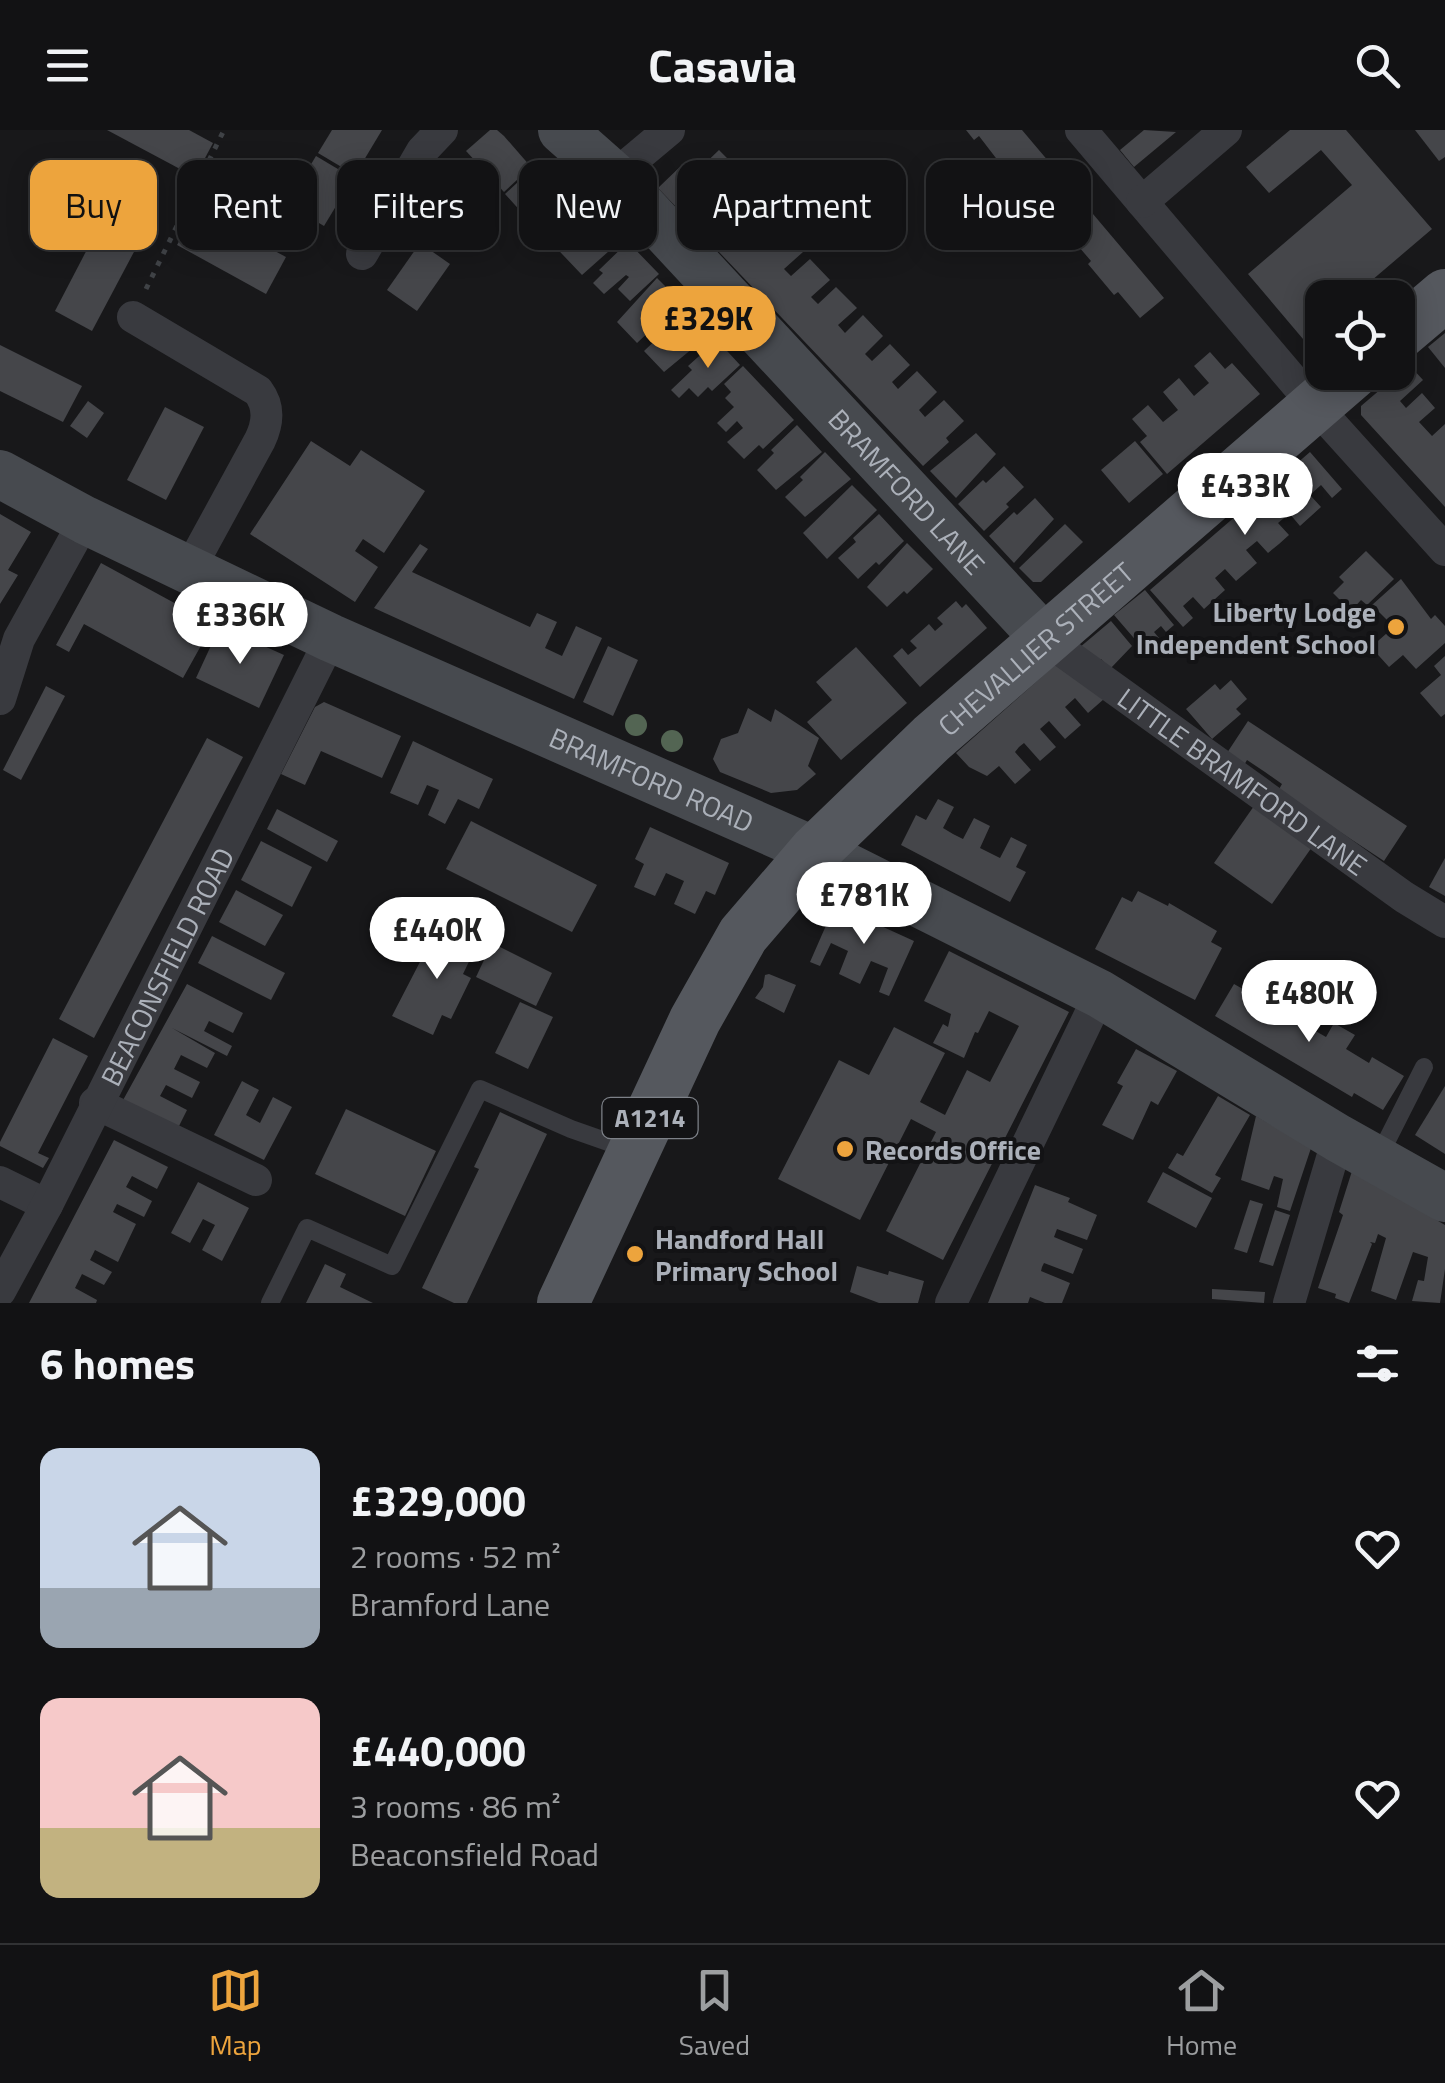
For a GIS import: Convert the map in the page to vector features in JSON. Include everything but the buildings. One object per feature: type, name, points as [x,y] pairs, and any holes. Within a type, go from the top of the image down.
[{"type":"main road","name":"BRAMFORD LANE","points":[[562,130],[596,160]]},
{"type":"main road","name":"BRAMFORD LANE","points":[[657,222],[1044,638]]},
{"type":"main road","points":[[1415,321],[1445,295]]},
{"type":"main road","name":"CHEVALLIER STREET","points":[[815,851],[932,738],[1044,638],[1333,390]]},
{"type":"main road","name":"BRAMFORD ROAD","points":[[0,474],[85,520],[331,638],[815,851],[1100,994],[1357,1150],[1445,1198]]},
{"type":"main road","name":"A1214","points":[[564,1303],[694,1020],[743,935],[815,851]]},
{"type":"street","points":[[362,254],[422,151],[442,130]]},
{"type":"street","points":[[633,160],[669,130]]},
{"type":"street","points":[[1081,130],[1315,406],[1445,550]]},
{"type":"street","points":[[1142,202],[1226,130]]},
{"type":"street","points":[[133,317],[258,391],[266,402],[266,424],[260,440],[189,570]]},
{"type":"street","points":[[0,699],[19,638],[85,520]]},
{"type":"street","name":"BEACONSFIELD ROAD","points":[[0,1292],[331,638]]},
{"type":"street","name":"LITTLE BRAMFORD LANE","points":[[1044,638],[1404,898],[1445,922]]},
{"type":"street","points":[[952,1303],[1100,994]]},
{"type":"street","points":[[95,1103],[256,1180]]},
{"type":"street","points":[[1289,1303],[1357,1150]]},
{"type":"street","points":[[0,1182],[47,1205]]},
{"type":"lane","points":[[1357,1150],[1424,1067]]},
{"type":"lane","points":[[270,1303],[307,1228],[392,1266],[480,1089],[571,1129],[635,1151]]},
{"type":"path","points":[[133,317],[224,130]]},
{"type":"place","name":"Liberty Lodge Independent School","points":[[1396,627]]},
{"type":"place","name":"Records Office","points":[[845,1149]]},
{"type":"place","name":"Handford Hall Primary School","points":[[635,1254]]}]
